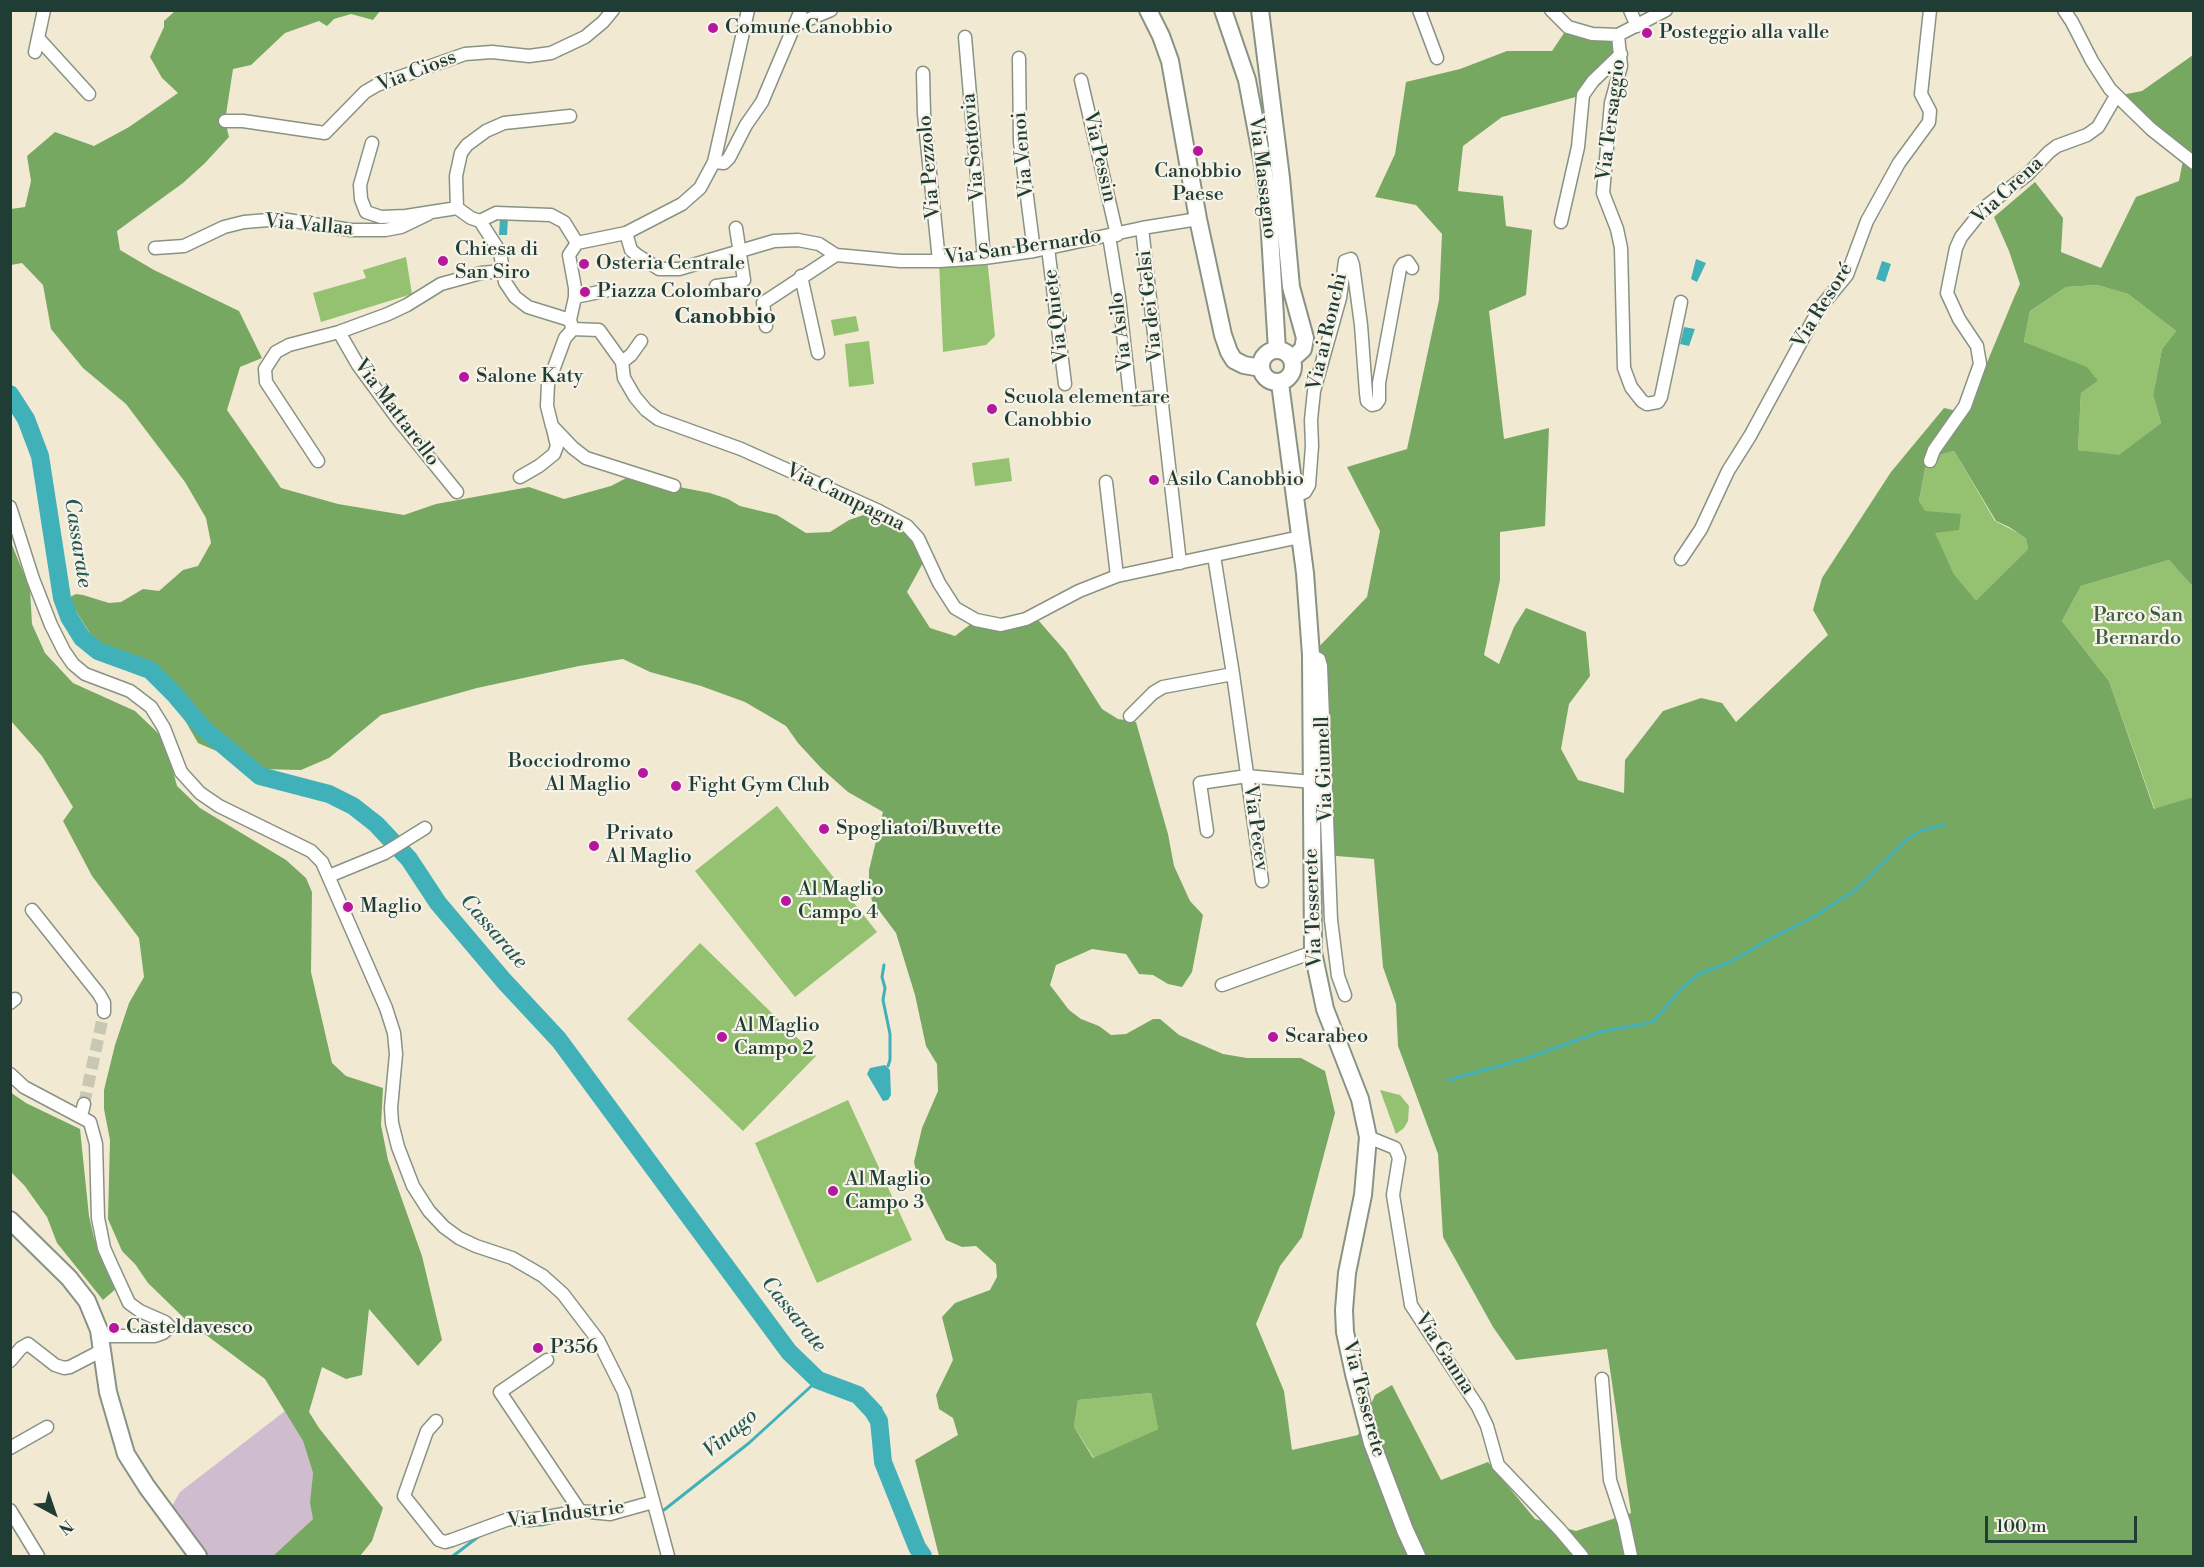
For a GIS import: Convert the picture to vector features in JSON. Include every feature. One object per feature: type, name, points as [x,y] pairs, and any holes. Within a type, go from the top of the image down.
[{"type":"main road","points":[[1148,10],[1161,36],[1170,62],[1198,219],[1221,329],[1234,360],[1241,364],[1261,368]]},
{"type":"main road","name":"Via Massagno","points":[[1223,10],[1247,80],[1263,159],[1268,201],[1277,350]]},
{"type":"main road","points":[[1260,10],[1281,178],[1291,287],[1305,338],[1303,349],[1292,359]]},
{"type":"main road","points":[[1277,350],[1286,352],[1292,359],[1294,369],[1292,374],[1280,383],[1270,381],[1262,373],[1262,360],[1266,354],[1277,350]]},
{"type":"main road","name":"Via Tesserete","points":[[1280,383],[1300,537],[1311,655],[1313,952],[1324,1009],[1360,1099],[1368,1137],[1363,1195],[1347,1273],[1345,1332],[1372,1443],[1404,1530],[1417,1557]]},
{"type":"main road","points":[[10,1220],[81,1292],[93,1312],[102,1344],[108,1392],[130,1461],[198,1557]]},
{"type":"street","points":[[44,10],[37,45],[89,94]]},
{"type":"street","name":"Via Cioss","points":[[225,121],[243,121],[324,133],[365,92],[377,85],[465,54],[486,52],[529,56],[551,53],[585,37],[613,10]]},
{"type":"street","points":[[520,477],[554,454],[557,446],[546,402],[548,384],[571,325],[575,297],[569,255],[577,243],[624,234],[691,198],[702,184],[714,162],[748,10]]},
{"type":"street","points":[[714,162],[724,163],[729,158],[746,124],[762,102],[801,10]]},
{"type":"street","points":[[795,25],[831,10]]},
{"type":"street","points":[[1419,10],[1437,58]]},
{"type":"street","points":[[1551,10],[1569,27],[1592,34],[1618,35],[1666,10]]},
{"type":"street","points":[[1630,10],[1637,26]]},
{"type":"street","name":"Via Resoré","points":[[1681,559],[1701,529],[1728,471],[1750,436],[1819,309],[1846,275],[1860,235],[1872,211],[1905,154],[1929,122],[1930,111],[1921,94],[1930,10]]},
{"type":"street","points":[[2064,10],[2092,61],[2116,96],[2151,129],[2193,163]]},
{"type":"street","name":"Via Tersaggio","points":[[1618,35],[1621,54],[1620,75],[1611,103],[1603,194],[1619,236],[1621,248],[1624,368],[1631,387],[1647,404],[1658,402],[1661,397],[1681,302]]},
{"type":"street","name":"Via Sottovia","points":[[965,37],[984,258]]},
{"type":"street","points":[[1561,222],[1578,147],[1584,95],[1593,81],[1621,54]]},
{"type":"street","name":"Via Venoi","points":[[1019,58],[1020,142],[1034,251]]},
{"type":"street","name":"Via Pezzolo","points":[[923,73],[924,114],[939,261]]},
{"type":"street","name":"Via Pessin","points":[[1081,80],[1113,235]]},
{"type":"street","name":"Via Crena","points":[[1930,461],[1934,450],[1965,406],[1980,364],[1977,346],[1959,319],[1947,293],[1954,255],[1961,237],[1985,207],[2027,176],[2053,149],[2096,129],[2104,120],[2116,96]]},
{"type":"street","points":[[458,208],[457,165],[467,145],[486,131],[504,123],[570,116]]},
{"type":"street","points":[[372,143],[360,185],[361,199],[366,212],[381,217],[458,208],[471,218],[480,221],[500,252],[504,276],[515,297],[528,307],[571,325]]},
{"type":"street","name":"Via Vallaa","points":[[155,248],[184,246],[224,227],[244,222],[281,219],[351,230],[385,230],[401,227],[428,213]]},
{"type":"street","points":[[480,221],[496,213],[551,215],[564,222],[577,243]]},
{"type":"street","name":"Via San Bernardo","points":[[624,234],[631,250],[659,269],[679,269],[774,241],[798,240],[819,244],[836,255],[900,261],[939,261],[1034,251],[1142,228],[1198,219]]},
{"type":"street","points":[[716,286],[743,281],[736,228]]},
{"type":"street","name":"Via dei Gelsi","points":[[1142,228],[1180,563]]},
{"type":"street","name":"Via Asilo","points":[[1113,235],[1130,398],[1160,397]]},
{"type":"street","name":"Via Quiete","points":[[1048,248],[1065,384]]},
{"type":"street","points":[[766,326],[763,303],[836,255]]},
{"type":"street","name":"Via ai Ronchi","points":[[1295,496],[1305,492],[1309,485],[1312,401],[1340,298],[1345,261],[1351,259],[1353,265],[1362,325],[1365,393],[1367,401],[1372,405],[1379,400],[1379,383],[1400,269],[1408,262],[1412,268]]},
{"type":"street","points":[[318,461],[267,385],[265,373],[270,359],[276,352],[395,311],[441,284],[481,273],[504,276]]},
{"type":"street","points":[[801,276],[818,353]]},
{"type":"street","points":[[575,297],[609,290]]},
{"type":"street","name":"Via Campagna","points":[[571,325],[599,330],[622,362],[624,378],[635,397],[658,419],[741,449],[879,511],[907,526],[918,538],[939,583],[956,608],[976,620],[1001,625],[1026,619],[1079,591],[1117,576],[1300,537]]},
{"type":"street","name":"Via Mattarello","points":[[339,332],[358,365],[397,418],[457,492]]},
{"type":"street","points":[[622,362],[642,341]]},
{"type":"street","points":[[552,426],[586,458],[674,486]]},
{"type":"street","points":[[1106,482],[1117,576]]},
{"type":"street","points":[[10,507],[40,598],[68,658],[85,674],[130,691],[151,707],[164,728],[181,772],[200,793],[219,806],[311,850],[322,862],[386,1008],[394,1033],[396,1054],[391,1108],[392,1123],[398,1147],[413,1186],[429,1211],[444,1227],[467,1242],[512,1258],[534,1269],[555,1286],[572,1304],[598,1340],[624,1392],[668,1557]]},
{"type":"street","points":[[1130,716],[1153,693],[1163,687],[1233,674],[1214,556]]},
{"type":"street","name":"Via Giumell","points":[[1311,655],[1319,659],[1321,666],[1331,920],[1338,976],[1345,995]]},
{"type":"street","name":"Via Pecev","points":[[1233,674],[1262,881]]},
{"type":"street","name":"Via Pecev","points":[[1207,831],[1200,783],[1247,776],[1312,782]]},
{"type":"street","points":[[329,876],[386,853],[424,828]]},
{"type":"street","points":[[32,910],[99,994],[104,1003],[104,1012]]},
{"type":"street","points":[[1222,985],[1313,952]]},
{"type":"street","points":[[10,1074],[24,1088],[82,1110],[90,1122],[95,1137],[96,1201],[100,1233],[124,1297],[134,1307],[165,1322],[170,1327],[163,1334],[102,1344],[97,1353],[70,1367],[55,1365],[28,1344],[10,1361]]},
{"type":"street","name":"Via Ganna","points":[[1368,1137],[1395,1148],[1399,1158],[1393,1195],[1411,1305],[1478,1407],[1487,1426],[1498,1465],[1560,1530],[1582,1557]]},
{"type":"street","points":[[547,1360],[500,1392],[580,1511]]},
{"type":"street","points":[[1602,1379],[1610,1480],[1624,1523],[1631,1557]]},
{"type":"street","name":"Via Industrie","points":[[436,1420],[427,1431],[404,1496],[439,1540],[445,1542],[452,1540],[509,1519],[530,1520],[580,1511],[610,1514],[654,1506]]},
{"type":"street","points":[[10,1448],[47,1426]]},
{"type":"street","points":[[10,1510],[38,1557]]},
{"type":"shaded area","points":[[285,1411],[303,1441],[313,1473],[311,1503],[313,1519],[273,1556],[198,1556],[167,1515],[180,1492]]},
{"type":"green space","points":[[175,11],[380,11],[373,20],[351,14],[334,19],[327,26],[319,21],[285,33],[251,65],[233,69],[225,121],[229,137],[183,183],[117,231],[120,250],[154,270],[239,311],[262,358],[240,367],[227,410],[281,488],[338,504],[404,515],[436,504],[529,487],[564,499],[611,486],[634,474],[674,486],[710,493],[740,506],[777,515],[806,533],[830,532],[849,520],[872,512],[909,534],[924,561],[907,592],[930,628],[955,636],[976,620],[1039,621],[1066,652],[1102,709],[1118,719],[1136,722],[1168,834],[1174,866],[1190,901],[1203,915],[1192,972],[1182,987],[1168,984],[1153,975],[1139,974],[1126,954],[1092,949],[1056,965],[1050,985],[1069,1010],[1111,1035],[1126,1034],[1153,1019],[1160,1019],[1179,1035],[1223,1054],[1247,1058],[1301,1058],[1325,1071],[1335,1113],[1302,1237],[1280,1266],[1256,1324],[1284,1391],[1292,1450],[1358,1435],[1375,1395],[1392,1385],[1441,1480],[1488,1462],[1535,1519],[1576,1531],[1631,1513],[1607,1349],[1516,1360],[1493,1327],[1443,1237],[1438,1154],[1398,1046],[1396,1004],[1383,967],[1374,859],[1312,854],[1311,655],[1367,597],[1380,531],[1347,467],[1407,449],[1439,300],[1442,234],[1416,205],[1375,197],[1395,154],[1406,82],[1460,69],[1507,51],[1552,51],[1568,27],[1618,35],[1621,54],[1583,95],[1502,117],[1463,146],[1458,191],[1503,196],[1506,226],[1532,230],[1526,295],[1489,311],[1504,439],[1549,428],[1545,526],[1500,532],[1500,580],[1484,655],[1499,664],[1514,627],[1526,608],[1586,632],[1590,676],[1569,704],[1561,749],[1578,780],[1624,793],[1625,760],[1663,711],[1701,698],[1722,703],[1736,722],[1828,635],[1813,610],[1822,578],[1891,472],[1944,408],[1966,413],[2020,284],[1994,217],[2035,182],[2063,218],[2061,252],[2101,268],[2136,197],[2179,181],[2184,155],[2116,96],[2142,91],[2193,55],[2193,587],[2169,560],[2081,586],[2062,621],[2109,681],[2154,809],[2193,797],[2193,1556],[939,1556],[915,1460],[958,1435],[953,1418],[939,1409],[936,1395],[953,1360],[942,1317],[955,1303],[990,1290],[997,1277],[996,1264],[976,1246],[962,1247],[946,1240],[921,1191],[914,1162],[922,1128],[938,1091],[937,1064],[926,1046],[915,995],[896,933],[872,901],[869,889],[869,870],[883,812],[848,792],[822,769],[786,726],[745,702],[701,686],[650,672],[623,659],[477,688],[381,715],[329,758],[301,770],[258,769],[198,743],[179,710],[153,677],[101,651],[68,598],[76,594],[109,603],[121,602],[143,589],[159,591],[183,570],[198,566],[211,543],[206,518],[185,482],[126,404],[83,368],[51,329],[43,285],[22,263],[11,265],[11,209],[25,207],[31,181],[27,156],[55,132],[94,146],[129,127],[178,93],[162,78],[150,57],[164,27],[164,21]],"holes":[[[2097,285],[2128,294],[2176,331],[2162,349],[2153,395],[2161,423],[2119,455],[2078,450],[2081,393],[2098,381],[2087,367],[2024,342],[2030,311],[2066,287]],[[1954,451],[1996,521],[2026,538],[2028,549],[1976,601],[1954,574],[1935,533],[1959,530],[1961,514],[1925,511],[1919,501],[1927,458]],[[1151,1393],[1158,1429],[1093,1458],[1074,1427],[1078,1400]]]},
{"type":"green space","points":[[406,257],[412,294],[321,322],[313,293],[366,278],[363,270]]},
{"type":"green space","points":[[987,257],[995,336],[986,345],[943,352],[939,261]]},
{"type":"green space","points":[[2097,285],[2128,294],[2176,331],[2162,349],[2153,395],[2161,423],[2119,456],[2078,450],[2081,393],[2098,381],[2024,342],[2030,311],[2066,287]]},
{"type":"green space","points":[[856,316],[859,331],[834,336],[831,320]]},
{"type":"green space","points":[[869,341],[874,384],[849,387],[845,344]]},
{"type":"green space","points":[[1954,451],[1995,521],[2026,537],[2028,549],[1976,602],[1954,574],[1919,501],[1927,458]]},
{"type":"green space","points":[[1009,458],[1012,481],[975,486],[972,463]]},
{"type":"green space","points":[[10,540],[30,589],[32,624],[45,653],[73,683],[135,711],[157,732],[165,741],[177,786],[200,808],[286,860],[306,878],[312,892],[311,972],[332,1063],[346,1076],[383,1088],[381,1125],[388,1160],[422,1256],[442,1340],[418,1366],[369,1309],[362,1375],[346,1379],[322,1367],[309,1412],[319,1428],[383,1508],[372,1541],[360,1556],[273,1556],[313,1519],[310,1503],[313,1473],[303,1441],[265,1379],[186,1320],[148,1283],[135,1264],[122,1251],[108,1219],[110,1140],[104,1109],[104,1090],[115,1045],[129,1003],[144,977],[139,938],[92,876],[63,821],[73,807],[42,756],[11,721]]},
{"type":"green space","name":"Parco San Bernardo","points":[[2169,560],[2193,587],[2193,797],[2155,810],[2109,681],[2062,621],[2081,586]]},
{"type":"green space","name":"Al Maglio Campo 4","points":[[777,806],[877,932],[795,997],[695,871]]},
{"type":"green space","name":"Al Maglio Campo 2","points":[[700,943],[816,1056],[743,1131],[627,1019]]},
{"type":"green space","points":[[1380,1090],[1400,1095],[1409,1106],[1408,1121],[1404,1128],[1396,1134]]},
{"type":"green space","points":[[10,1092],[26,1103],[80,1129],[89,1216],[94,1238],[118,1287],[103,1300],[57,1243],[47,1217],[24,1185],[11,1172]]},
{"type":"green space","name":"Al Maglio Campo 3","points":[[848,1100],[912,1240],[817,1283],[755,1143]]},
{"type":"green space","points":[[1151,1393],[1158,1429],[1094,1458],[1074,1427],[1078,1400]]},
{"type":"water","points":[[500,218],[508,218],[507,235],[499,235]]},
{"type":"water","points":[[1696,259],[1706,263],[1697,282],[1691,279]]},
{"type":"water","points":[[1882,261],[1891,264],[1885,282],[1876,279]]},
{"type":"water","points":[[1684,327],[1695,329],[1689,346],[1680,344]]},
{"type":"water","points":[[885,1065],[890,1070],[891,1095],[888,1100],[883,1101],[867,1074],[870,1068]]},
{"type":"waterway","name":"Cassarate","points":[[10,394],[26,419],[40,456],[62,598],[69,617],[82,638],[98,651],[150,670],[202,727],[260,776],[329,794],[353,806],[376,824],[409,859],[438,903],[504,981],[559,1040],[789,1352],[818,1380],[858,1395],[873,1411],[879,1421],[883,1462],[917,1547],[923,1556]]},
{"type":"waterway","points":[[1448,1080],[1531,1057],[1599,1032],[1653,1022],[1684,986],[1699,974],[1730,962],[1815,916],[1854,891],[1906,840],[1922,830],[1944,825]]},
{"type":"waterway","points":[[884,965],[883,1000],[890,1034],[888,1066]]},
{"type":"waterway","name":"Vinago","points":[[664,1510],[749,1443],[818,1380]]},
{"type":"waterway","points":[[873,1411],[881,1408]]},
{"type":"waterway","name":"Vinago","points":[[532,1525],[558,1521]]},
{"type":"waterway","name":"Vinago","points":[[453,1556],[482,1534]]},
{"type":"tunnel","points":[[84,1104],[104,1012]]},
{"type":"place","name":"Comune Canobbio","points":[[713,28]]},
{"type":"place","name":"Posteggio alla valle","points":[[1647,33]]},
{"type":"place","name":"Canobbio Paese","points":[[1198,151]]},
{"type":"place","name":"Chiesa di San Siro","points":[[443,261]]},
{"type":"place","name":"Osteria Centrale","points":[[584,264]]},
{"type":"place","name":"Piazza Colombaro","points":[[585,292]]},
{"type":"place","name":"Salone Katy","points":[[464,377]]},
{"type":"place","name":"Scuola elementare Canobbio","points":[[992,409]]},
{"type":"place","name":"Asilo Canobbio","points":[[1154,480]]},
{"type":"place","name":"Bocciodromo Al Maglio","points":[[643,773]]},
{"type":"place","name":"Fight Gym Club","points":[[676,786]]},
{"type":"place","name":"Spogliatoi/Buvette","points":[[824,829]]},
{"type":"place","name":"Privato Al Maglio","points":[[594,846]]},
{"type":"place","name":"Al Maglio Campo 4","points":[[786,901]]},
{"type":"place","name":"Maglio","points":[[348,907]]},
{"type":"place","name":"Al Maglio Campo 2","points":[[722,1037]]},
{"type":"place","name":"Scarabeo","points":[[1273,1037]]},
{"type":"place","name":"Al Maglio Campo 3","points":[[833,1191]]},
{"type":"place","name":"Casteldavesco","points":[[114,1328]]},
{"type":"place","name":"P356","points":[[538,1348]]},
{"type":"district","name":"Canobbio","points":[[725,318]]}]
